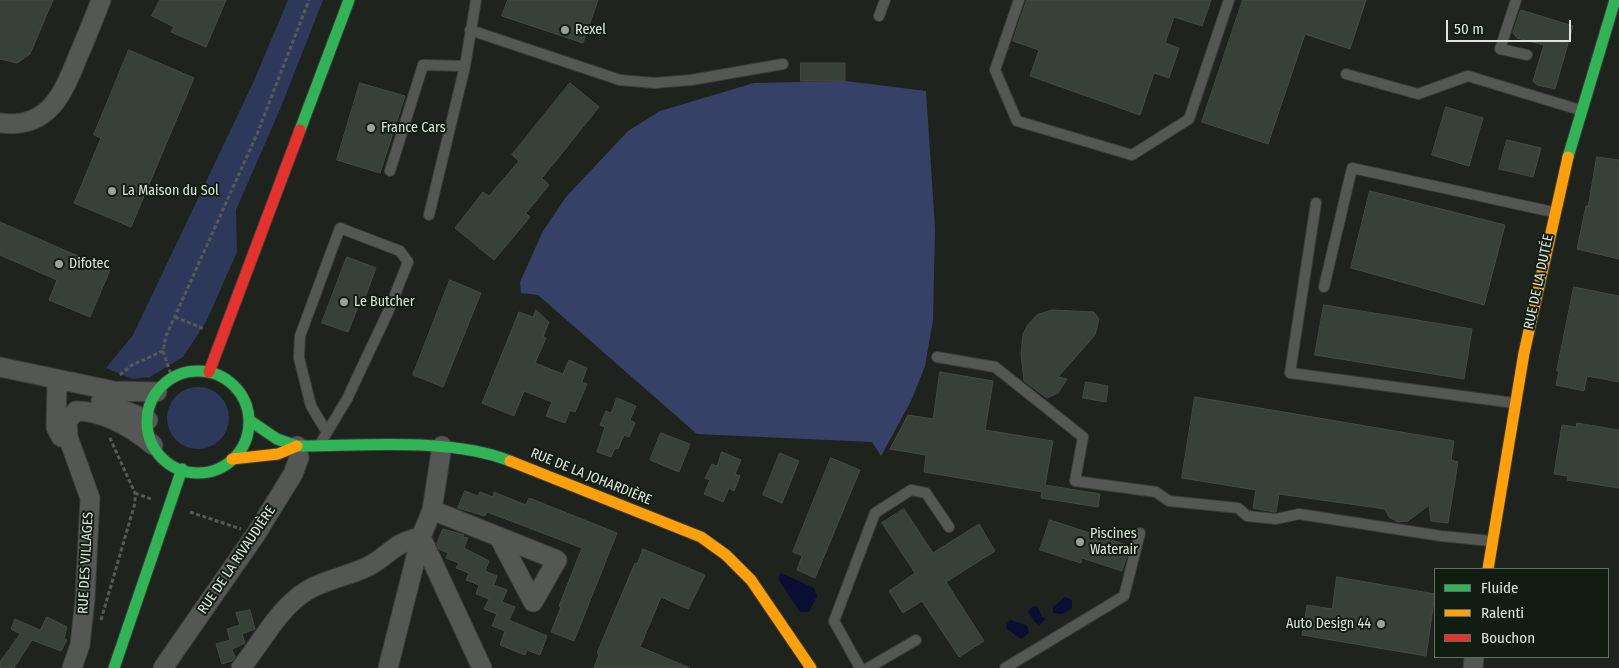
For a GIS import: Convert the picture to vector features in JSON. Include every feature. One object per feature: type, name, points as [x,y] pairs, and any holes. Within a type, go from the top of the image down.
[{"type":"street","points":[[0,123],[11,125],[29,121],[47,111],[62,94],[101,0]]},
{"type":"street","points":[[209,372],[349,0]]},
{"type":"street","name":"RUE DE LA DUTÉE","points":[[1488,568],[1514,403],[1553,212],[1580,110],[1615,0]]},
{"type":"street","points":[[0,367],[114,391],[157,392]]},
{"type":"street","points":[[76,458],[68,437],[67,421],[76,412],[91,412],[137,432],[153,445],[165,460],[182,469],[192,472],[214,470],[232,459],[246,437],[249,420],[248,411],[240,393],[227,380],[209,372],[190,372],[172,378],[157,392],[149,408],[148,420],[153,445]]},
{"type":"street","points":[[57,380],[111,406],[148,420]]},
{"type":"street","points":[[57,380],[56,426],[76,458]]},
{"type":"street","name":"RUE DE LA JOHARDIÈRE","points":[[249,420],[277,439],[297,446],[442,446],[498,456],[701,537],[726,555],[751,580],[811,668]]},
{"type":"street","name":"RUE DE LA JOHARDIÈRE","points":[[232,459],[278,454],[297,446]]},
{"type":"street","name":"RUE DE LA RIVAUDIÈRE","points":[[163,668],[256,534],[293,474],[299,458],[297,446]]},
{"type":"street","points":[[388,668],[421,537],[432,510],[442,446]]},
{"type":"street","name":"RUE DES VILLAGES","points":[[72,668],[80,645],[85,599],[90,498],[76,458]]},
{"type":"street","points":[[114,668],[182,469]]},
{"type":"street","points":[[432,510],[499,537]]},
{"type":"street","points":[[241,668],[287,608],[307,590],[347,576],[370,565],[404,541],[421,537]]},
{"type":"street","points":[[421,537],[482,668]]},
{"type":"lane","points":[[429,215],[465,66],[476,0]]},
{"type":"lane","points":[[880,16],[885,0]]},
{"type":"lane","points":[[1019,0],[995,70],[1017,121],[1132,155],[1189,119],[1229,0]]},
{"type":"lane","points":[[1516,0],[1500,49],[1527,55]]},
{"type":"lane","points":[[470,30],[620,80],[654,83],[691,80],[783,64]]},
{"type":"lane","points":[[390,171],[423,65],[465,66]]},
{"type":"lane","points":[[1346,74],[1418,94],[1468,76],[1580,110]]},
{"type":"lane","points":[[1324,286],[1352,168],[1553,212]]},
{"type":"lane","points":[[1316,203],[1290,373],[1514,403]]},
{"type":"lane","points":[[319,446],[326,431],[347,399],[388,312],[408,262],[400,251],[340,228],[300,336],[299,358],[312,406],[326,431]]},
{"type":"lane","points":[[937,357],[995,367],[1083,437],[1076,481],[1156,492],[1169,500],[1238,508],[1247,516],[1276,519],[1299,514],[1441,536],[1492,541]]},
{"type":"lane","points":[[860,668],[834,621],[875,513],[911,490],[926,493],[949,527]]},
{"type":"lane","points":[[1004,668],[1124,596],[1140,533]]},
{"type":"lane","points":[[868,668],[916,640]]},
{"type":"path","points":[[172,378],[163,345],[257,134],[309,0]]},
{"type":"path","points":[[175,317],[223,338]]},
{"type":"path","points":[[114,391],[116,381],[122,370],[163,350]]},
{"type":"path","points":[[101,621],[133,514],[135,493],[110,440],[108,418]]},
{"type":"path","points":[[135,493],[256,534]]},
{"type":"shaded area","points":[[288,0],[323,0],[281,107],[236,210],[237,252],[206,322],[183,357],[150,377],[133,379],[106,368],[133,335],[253,83]]},
{"type":"shaded area","points":[[845,81],[926,91],[935,229],[933,320],[925,366],[911,401],[881,456],[872,442],[697,434],[538,295],[521,293],[520,282],[543,231],[566,197],[628,131],[660,111],[754,83]]},
{"type":"shaded area","points":[[198,387],[215,392],[220,396],[224,401],[229,418],[224,435],[220,440],[215,444],[198,449],[181,444],[176,440],[172,435],[167,418],[172,401],[176,396],[181,392]]},
{"type":"shaded area","points":[[781,573],[814,588],[817,596],[809,612],[800,612],[779,580],[778,577]]},
{"type":"shaded area","points":[[1065,597],[1072,600],[1072,608],[1062,614],[1053,613],[1053,607]]},
{"type":"shaded area","points":[[1033,606],[1038,607],[1042,617],[1046,619],[1040,625],[1036,623],[1028,612]]},
{"type":"shaded area","points":[[1010,620],[1027,625],[1029,633],[1021,639],[1007,629],[1006,625]]},
{"type":"building","points":[[0,0],[53,0],[30,54],[17,63],[0,59]]},
{"type":"building","points":[[160,0],[226,0],[206,47],[171,32],[174,27],[152,16]]},
{"type":"building","name":"Rexel","points":[[508,0],[598,0],[583,43],[502,16]]},
{"type":"building","points":[[1027,0],[1211,0],[1202,26],[1174,17],[1165,43],[1179,48],[1169,78],[1154,73],[1140,115],[1030,76],[1039,50],[1013,41]]},
{"type":"building","points":[[1243,0],[1366,0],[1350,49],[1305,34],[1268,144],[1202,122]]},
{"type":"building","points":[[1521,10],[1573,26],[1555,89],[1537,85],[1533,81],[1544,45],[1517,38],[1513,33]]},
{"type":"building","points":[[129,50],[194,78],[131,227],[74,203],[101,138],[94,135]]},
{"type":"building","points":[[801,63],[845,63],[845,81],[801,81]]},
{"type":"building","name":"France Cars","points":[[360,83],[405,96],[380,173],[337,160]]},
{"type":"building","points":[[570,83],[599,107],[542,178],[549,185],[526,213],[530,217],[494,260],[455,228],[483,192],[489,196],[519,161],[512,155]]},
{"type":"building","points":[[1446,107],[1483,118],[1469,166],[1432,155]]},
{"type":"building","points":[[1507,140],[1541,148],[1533,177],[1499,169]]},
{"type":"building","points":[[1597,157],[1619,160],[1619,259],[1577,249],[1586,206],[1588,206]]},
{"type":"building","points":[[1370,191],[1505,225],[1484,305],[1351,268]]},
{"type":"building","name":"Difotec","points":[[0,222],[110,270],[90,317],[49,300],[57,280],[0,255]]},
{"type":"building","points":[[347,257],[376,268],[363,303],[360,302],[348,332],[322,323]]},
{"type":"building","points":[[450,280],[481,293],[443,387],[413,375]]},
{"type":"building","points":[[1574,287],[1619,296],[1619,382],[1587,376],[1584,391],[1556,385],[1559,371],[1557,371]]},
{"type":"building","points":[[1324,305],[1472,329],[1464,379],[1315,355]]},
{"type":"building","points":[[536,310],[549,322],[543,337],[546,338],[535,363],[563,374],[569,360],[587,368],[582,382],[587,384],[575,412],[570,410],[565,423],[546,416],[552,402],[524,391],[514,416],[482,403],[519,312],[533,317]]},
{"type":"building","points":[[1052,310],[1094,312],[1099,319],[1095,335],[1058,377],[1067,379],[1058,393],[1047,398],[1024,381],[1021,354],[1023,334],[1027,326],[1037,315]]},
{"type":"building","points":[[940,372],[993,381],[985,430],[1053,441],[1045,485],[1100,494],[1098,507],[1041,498],[1042,492],[924,472],[926,455],[890,449],[908,415],[933,419]]},
{"type":"building","points":[[1086,382],[1108,386],[1106,402],[1083,398]]},
{"type":"building","points":[[1195,397],[1454,441],[1451,460],[1458,462],[1448,523],[1431,521],[1429,505],[1408,521],[1398,522],[1389,517],[1385,509],[1279,494],[1276,512],[1274,512],[1253,508],[1256,490],[1182,478]]},
{"type":"building","points":[[617,398],[636,406],[630,420],[635,423],[629,437],[624,435],[618,449],[615,448],[611,457],[597,452],[605,427],[600,425],[606,411],[611,413]]},
{"type":"building","points":[[1577,423],[1619,430],[1619,488],[1567,480],[1568,476],[1554,474],[1562,425],[1576,427]]},
{"type":"building","points":[[661,433],[690,444],[679,472],[650,460]]},
{"type":"building","points":[[722,452],[741,460],[735,474],[740,476],[734,491],[729,488],[723,502],[704,494],[710,480],[705,478],[712,464],[717,466]]},
{"type":"building","points":[[780,453],[799,461],[782,503],[763,495]]},
{"type":"building","points":[[831,458],[860,470],[815,578],[797,570],[802,556],[793,552]]},
{"type":"building","points":[[465,491],[478,496],[480,492],[493,497],[494,492],[526,505],[529,498],[617,533],[574,641],[551,632],[582,548],[487,512],[485,516],[458,508]]},
{"type":"building","points":[[904,509],[933,553],[979,524],[995,551],[946,582],[984,641],[959,657],[922,601],[903,613],[889,591],[915,573],[882,523]]},
{"type":"building","name":"Piscines Waterair","points":[[1050,520],[1130,546],[1122,571],[1082,558],[1081,563],[1040,550]]},
{"type":"building","points":[[443,529],[464,535],[463,537],[468,538],[464,548],[489,561],[485,571],[497,576],[494,585],[507,590],[502,602],[515,607],[509,620],[547,636],[540,655],[527,650],[525,655],[500,645],[505,631],[492,626],[497,614],[484,609],[489,599],[476,594],[479,585],[466,580],[469,573],[456,568],[459,563],[446,558],[448,553],[439,549],[437,544]]},
{"type":"building","points":[[643,549],[705,575],[688,609],[661,597],[640,647],[690,668],[594,668],[599,654],[597,653],[635,563],[637,564]]},
{"type":"building","name":"Auto Design 44","points":[[1337,577],[1434,594],[1426,656],[1302,635],[1307,605],[1332,609]]},
{"type":"building","points":[[250,610],[255,629],[242,634],[245,643],[232,649],[235,657],[232,661],[222,664],[216,644],[230,640],[227,629],[240,625],[236,613]]},
{"type":"building","points":[[47,617],[67,627],[64,638],[67,640],[61,651],[32,640],[14,668],[0,668],[0,662],[20,634],[11,629],[15,619],[40,630]]},
{"type":"traffic: fast","points":[[300,130],[349,0]]},
{"type":"traffic: fast","points":[[1568,157],[1615,0]]},
{"type":"traffic: fast","points":[[198,371],[217,375],[234,386],[245,403],[249,422],[245,441],[234,458],[217,469],[198,473],[179,469],[162,458],[151,441],[147,422],[151,403],[162,386],[179,375],[198,371]]},
{"type":"traffic: fast","points":[[249,420],[277,439],[297,446],[377,444],[434,446],[487,453],[510,461]]},
{"type":"traffic: fast","points":[[114,668],[182,469]]},
{"type":"traffic: slow","points":[[1488,568],[1524,353],[1568,157]]},
{"type":"traffic: slow","points":[[232,459],[278,454],[297,446]]},
{"type":"traffic: slow","points":[[510,461],[701,537],[726,555],[751,580],[811,668]]},
{"type":"traffic: jam","points":[[209,372],[300,130]]},
{"type":"place","name":"Rexel","points":[[565,30]]},
{"type":"place","name":"France Cars","points":[[371,128]]},
{"type":"place","name":"La Maison du Sol","points":[[112,191]]},
{"type":"place","name":"Difotec","points":[[59,264]]},
{"type":"place","name":"Le Butcher","points":[[344,302]]},
{"type":"place","name":"Piscines Waterair","points":[[1080,542]]},
{"type":"place","name":"Auto Design 44","points":[[1381,624]]}]
